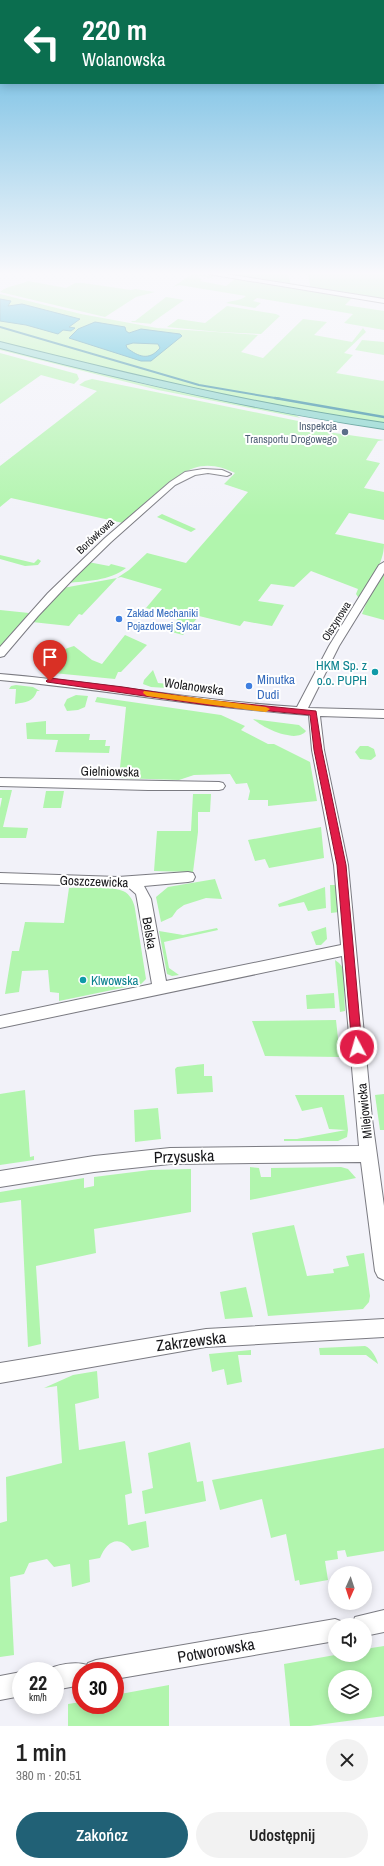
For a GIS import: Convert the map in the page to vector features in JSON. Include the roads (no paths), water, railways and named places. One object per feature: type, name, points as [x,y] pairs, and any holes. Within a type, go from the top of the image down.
[{"type":"main road","points":[[36,355],[108,374],[194,393],[296,412],[384,426]]},
{"type":"street","name":"Borówkowa","points":[[0,654],[27,620],[61,585],[122,527],[176,482],[194,472],[207,471],[227,474]]},
{"type":"street","name":"Olszynowa","points":[[307,713],[334,646],[384,565]]},
{"type":"street","name":"Wolanowska","points":[[0,677],[72,683],[207,702],[307,713],[384,714]]},
{"type":"street","name":"Milejowicka","points":[[307,713],[318,750],[339,853],[369,1154],[384,1271]]},
{"type":"street","name":"Gielniowska","points":[[0,782],[148,786],[219,786]]},
{"type":"street","name":"Goszczewicka","points":[[0,878],[132,882],[162,881],[188,877]]},
{"type":"street","name":"Belska","points":[[132,882],[142,892],[144,899],[160,989]]},
{"type":"street","points":[[0,1022],[348,949]]},
{"type":"street","name":"Przysuska","points":[[0,1179],[94,1164],[170,1156],[369,1154]]},
{"type":"street","name":"Zakrzewska","points":[[0,1373],[206,1338],[384,1328]]},
{"type":"street","points":[[372,1623],[384,1621]]},
{"type":"street","name":"Potworowska","points":[[124,1666],[328,1631]]},
{"type":"street","points":[[0,1688],[12,1686]]},
{"type":"water","points":[[121,355],[148,356],[159,355],[151,361],[141,361]]},
{"type":"waterway","points":[[95,355],[199,385],[281,399]]},
{"type":"waterway","points":[[275,398],[384,417]]},
{"type":"place","name":"Inspekcja Transportu Drogowego","points":[[345,432]]},
{"type":"place","name":"Zakład Mechaniki Pojazdowej Sylcar","points":[[119,619]]},
{"type":"place","name":"HKM Sp. z o.o. PUPH","points":[[375,672]]},
{"type":"place","name":"Minutka Dudi","points":[[249,686]]},
{"type":"place","name":"Klwowska","points":[[83,980]]}]
